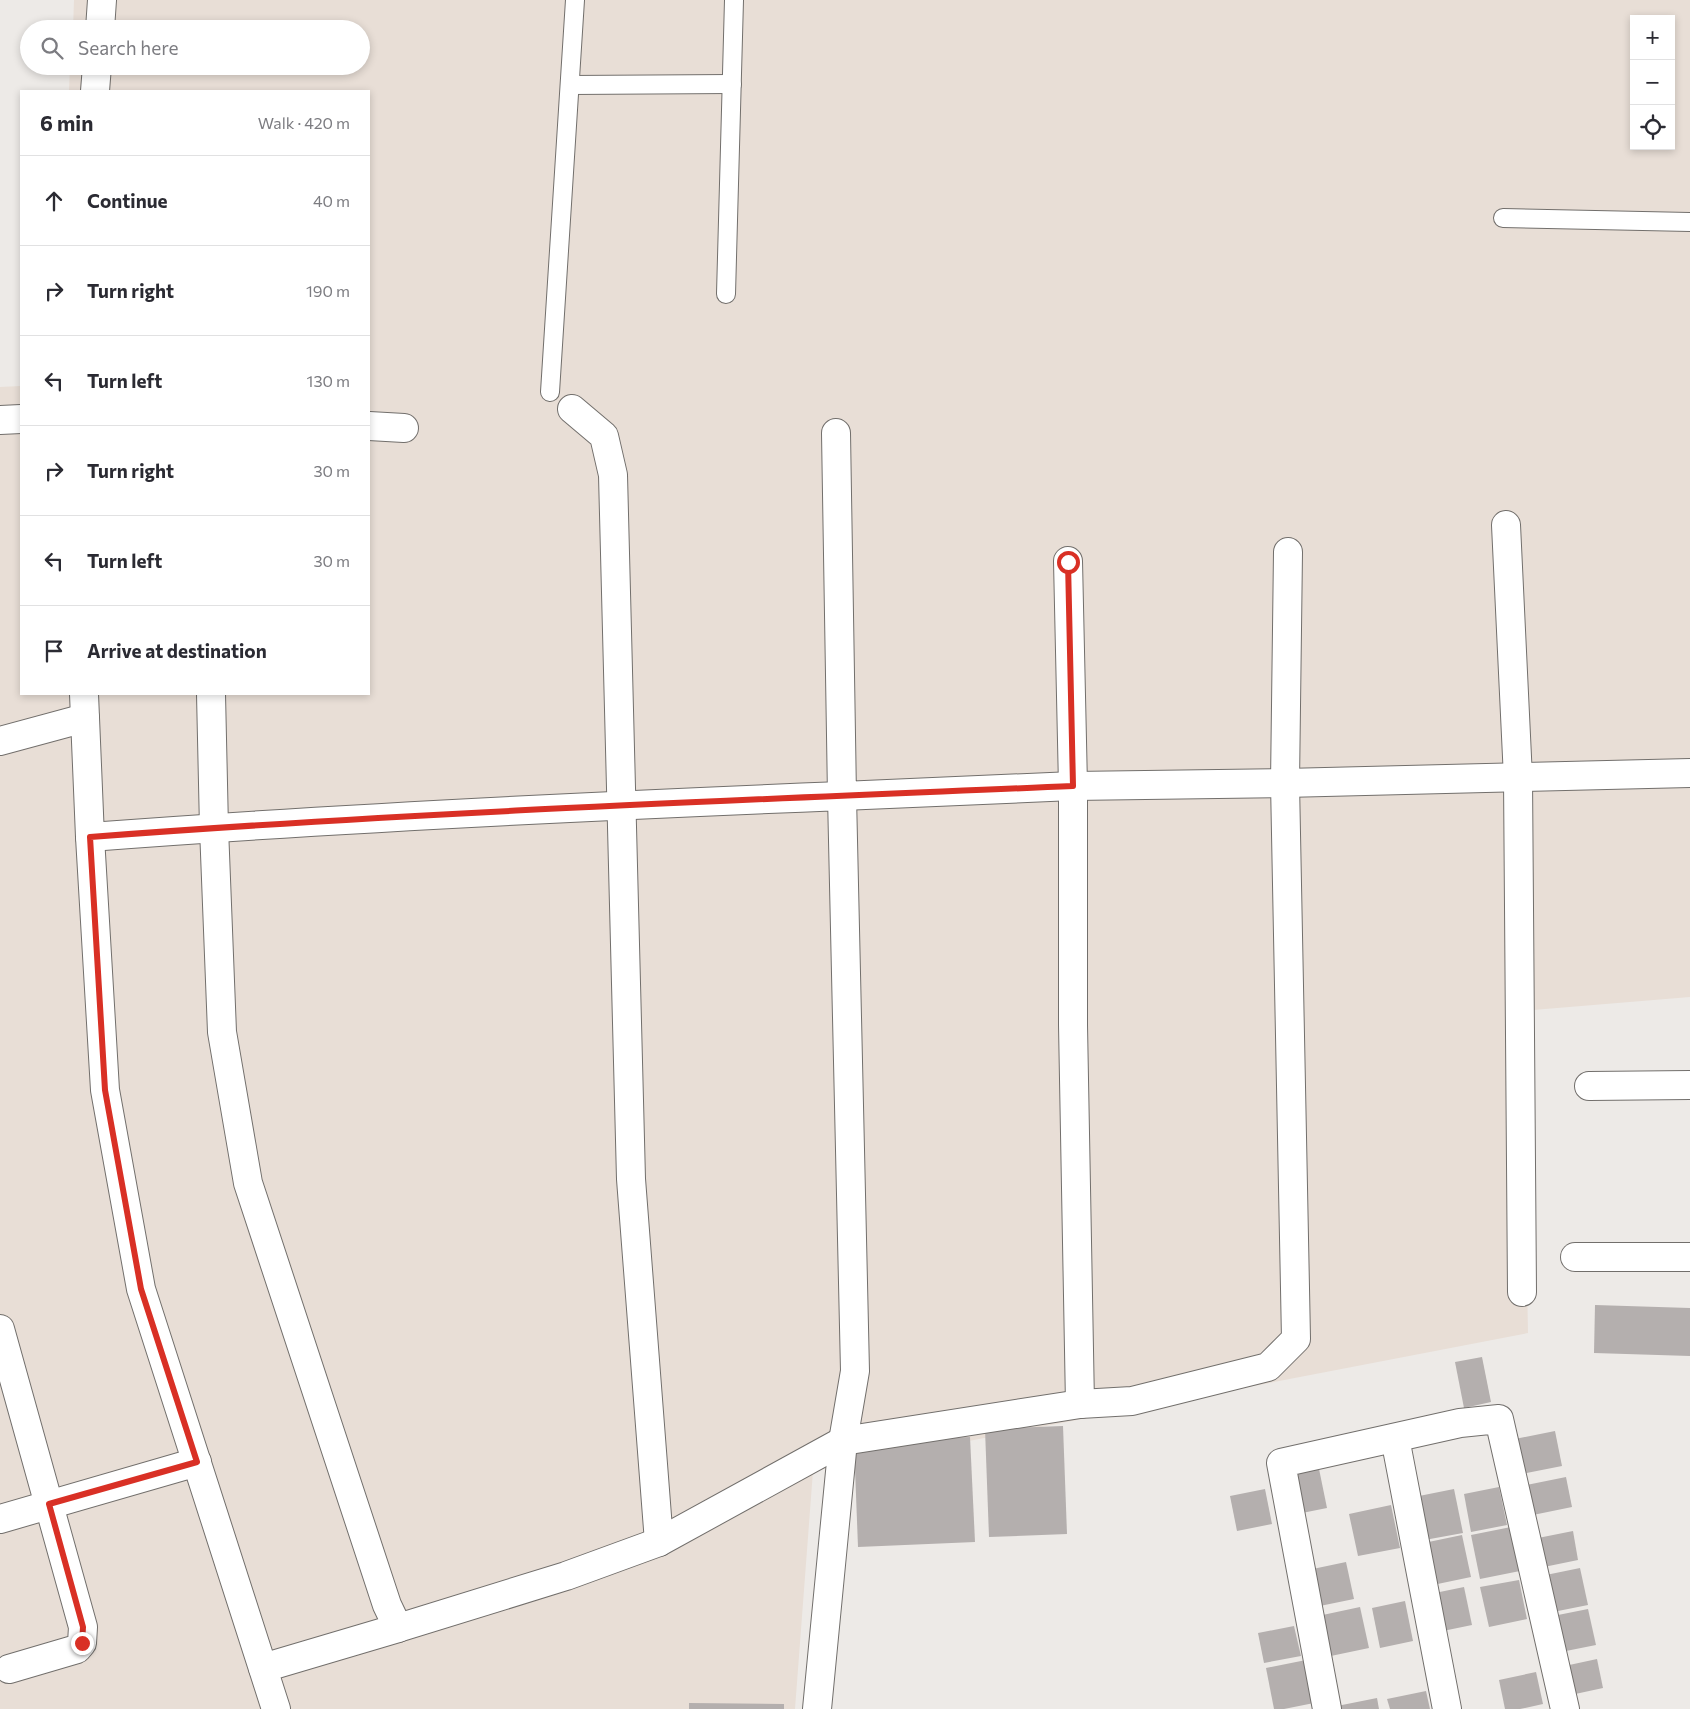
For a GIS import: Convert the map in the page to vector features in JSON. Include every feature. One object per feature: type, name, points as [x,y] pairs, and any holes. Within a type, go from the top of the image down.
[{"type":"street","points":[[101,20],[102,0]]},
{"type":"street","points":[[95,90],[96,75]]},
{"type":"street","points":[[572,410],[604,436],[613,476],[631,1179],[659,1542]]},
{"type":"street","points":[[0,420],[20,419]]},
{"type":"street","points":[[370,426],[404,428]]},
{"type":"street","points":[[817,1709],[843,1441],[855,1371],[836,433]]},
{"type":"street","points":[[1506,525],[1518,778],[1522,1292]]},
{"type":"street","points":[[263,1668],[566,1576],[659,1542],[843,1441],[1080,1404],[1132,1401],[1268,1367],[1296,1339],[1285,783],[1288,552]]},
{"type":"street","points":[[1068,562],[1073,786],[1073,1026],[1080,1404]]},
{"type":"street","points":[[211,695],[222,1032],[248,1183],[387,1605],[398,1628]]},
{"type":"street","points":[[0,741],[84,706],[105,1090],[141,1289],[276,1709]]},
{"type":"street","points":[[90,837],[214,828],[621,805],[1073,786],[1690,773]]},
{"type":"street","points":[[1589,1086],[1690,1085]]},
{"type":"street","points":[[1576,1257],[1690,1257]]},
{"type":"street","points":[[0,1330],[4,1360],[49,1504],[83,1627],[82,1643],[77,1649],[9,1669]]},
{"type":"street","points":[[1327,1709],[1281,1463],[1460,1423],[1499,1419],[1565,1709]]},
{"type":"street","points":[[1396,1438],[1446,1709]]},
{"type":"street","points":[[0,1519],[197,1462]]},
{"type":"lane","points":[[550,392],[575,0]]},
{"type":"lane","points":[[726,294],[734,0]]},
{"type":"lane","points":[[570,85],[732,84]]},
{"type":"lane","points":[[1503,218],[1690,222]]},
{"type":"shaded area","points":[[74,0],[1690,0],[1690,997],[1522,1011],[1528,1333],[813,1471],[795,1709],[0,1709],[0,387],[20,386],[20,695],[370,695],[370,90],[69,90],[70,75],[370,75],[370,20],[73,20]]},
{"type":"building","points":[[1595,1305],[1690,1308],[1690,1356],[1594,1353]]},
{"type":"building","points":[[1482,1357],[1491,1402],[1464,1408],[1455,1362]]},
{"type":"building","points":[[1063,1426],[1067,1534],[989,1537],[985,1429]]},
{"type":"building","points":[[1555,1431],[1562,1466],[1517,1475],[1510,1440]]},
{"type":"building","points":[[970,1437],[975,1542],[858,1547],[854,1442]]},
{"type":"building","points":[[1318,1464],[1327,1508],[1302,1513],[1293,1469]]},
{"type":"building","points":[[1566,1477],[1572,1507],[1528,1516],[1521,1486]]},
{"type":"building","points":[[1499,1487],[1507,1525],[1471,1532],[1464,1494]]},
{"type":"building","points":[[1265,1489],[1272,1524],[1237,1531],[1230,1496]]},
{"type":"building","points":[[1454,1489],[1463,1533],[1419,1541],[1409,1498]]},
{"type":"building","points":[[1391,1505],[1400,1548],[1358,1556],[1349,1514]]},
{"type":"building","points":[[1511,1527],[1520,1571],[1480,1579],[1471,1535]]},
{"type":"building","points":[[1573,1531],[1578,1560],[1539,1568],[1533,1539]]},
{"type":"building","points":[[1462,1535],[1471,1577],[1428,1586],[1419,1544]]},
{"type":"building","points":[[1346,1562],[1354,1599],[1315,1607],[1308,1570]]},
{"type":"building","points":[[1580,1568],[1588,1605],[1548,1613],[1541,1576]]},
{"type":"building","points":[[1519,1580],[1527,1619],[1489,1627],[1480,1587]]},
{"type":"building","points":[[1464,1587],[1472,1625],[1438,1632],[1430,1594]]},
{"type":"building","points":[[1405,1601],[1413,1641],[1380,1648],[1372,1608]]},
{"type":"building","points":[[1360,1607],[1369,1648],[1326,1657],[1318,1616]]},
{"type":"building","points":[[1588,1609],[1596,1645],[1556,1653],[1548,1617]]},
{"type":"building","points":[[1294,1626],[1301,1656],[1264,1663],[1258,1633]]},
{"type":"building","points":[[1597,1659],[1603,1688],[1566,1696],[1560,1667]]},
{"type":"building","points":[[1306,1660],[1314,1703],[1274,1709],[1266,1668]]},
{"type":"building","points":[[1536,1672],[1543,1704],[1520,1709],[1505,1709],[1499,1680]]},
{"type":"building","points":[[1426,1691],[1430,1709],[1390,1709],[1387,1699]]},
{"type":"building","points":[[1377,1698],[1379,1709],[1337,1709],[1337,1706]]},
{"type":"building","points":[[689,1703],[784,1704],[784,1709],[689,1709]]},
{"type":"route","points":[[82,1643],[83,1627],[49,1504],[197,1462],[141,1289],[105,1090],[90,837],[214,828],[621,805],[1073,786],[1068,562]]}]
